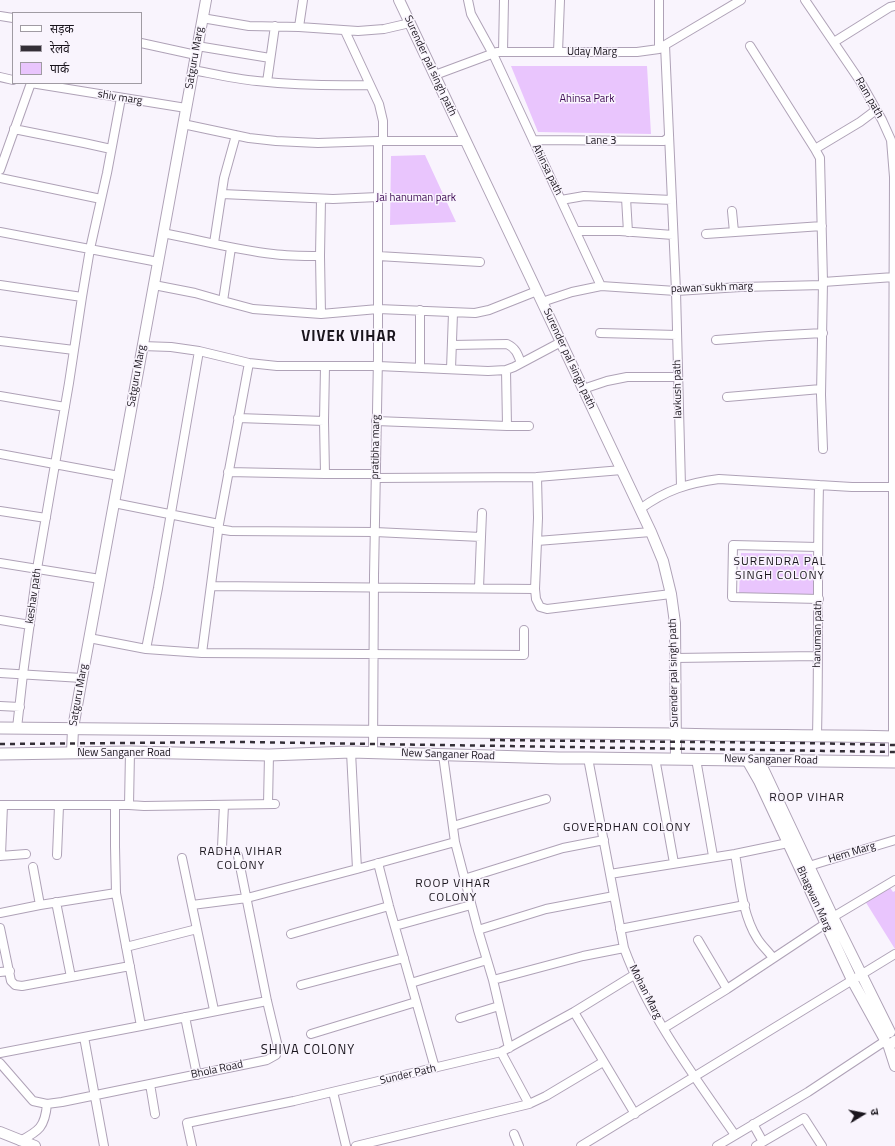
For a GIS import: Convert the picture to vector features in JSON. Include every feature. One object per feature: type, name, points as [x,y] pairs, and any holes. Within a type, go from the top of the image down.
[{"type":"main road","name":"New Sanganer Road","points":[[0,728],[675,734],[739,736],[817,735],[894,737]]},
{"type":"main road","name":"New Sanganer Road","points":[[0,754],[130,752],[269,755],[351,752],[559,758],[894,762]]},
{"type":"street","name":"Satguru Marg","points":[[72,753],[73,728],[89,638],[206,0]]},
{"type":"street","points":[[299,27],[303,0]]},
{"type":"street","name":"Surender pal singh path","points":[[399,0],[622,470],[651,532],[662,561],[671,594],[674,623],[676,759]]},
{"type":"street","name":"Ahinsa path","points":[[468,0],[471,14],[493,54],[601,286]]},
{"type":"street","points":[[503,52],[504,0]]},
{"type":"street","points":[[558,52],[560,0]]},
{"type":"street","name":"lavkush path","points":[[659,0],[672,200],[681,486]]},
{"type":"street","name":"Uday Marg","points":[[435,75],[493,54],[503,52],[637,52],[662,47],[741,0]]},
{"type":"street","name":"Ram path","points":[[806,0],[860,81],[893,140],[894,762]]},
{"type":"street","points":[[834,42],[890,6],[895,6]]},
{"type":"street","points":[[1,18],[12,18]]},
{"type":"street","points":[[202,18],[249,26],[299,27],[345,31],[384,29],[410,23]]},
{"type":"street","points":[[267,82],[275,26]]},
{"type":"street","name":"pratibha marg","points":[[345,31],[379,104],[383,121],[380,141],[378,197],[378,366],[374,532],[373,753]]},
{"type":"street","points":[[142,43],[270,58]]},
{"type":"street","points":[[750,46],[820,158],[823,284],[821,389],[823,449]]},
{"type":"street","points":[[193,70],[267,82],[334,86],[370,85]]},
{"type":"street","points":[[0,77],[12,80]]},
{"type":"street","points":[[0,170],[31,84]]},
{"type":"street","name":"shiv marg","points":[[37,84],[186,108]]},
{"type":"street","name":"keshav path","points":[[17,728],[37,570],[82,297],[90,249],[121,98]]},
{"type":"street","points":[[815,149],[860,122],[876,110]]},
{"type":"street","points":[[183,124],[256,139],[290,142],[466,142]]},
{"type":"street","points":[[14,129],[111,149]]},
{"type":"street","points":[[214,243],[224,178],[236,135]]},
{"type":"street","name":"Lane 3","points":[[532,140],[664,141],[669,136]]},
{"type":"street","points":[[0,178],[101,199]]},
{"type":"street","points":[[222,194],[321,199],[378,197]]},
{"type":"street","points":[[561,200],[584,196],[672,200]]},
{"type":"street","points":[[626,198],[628,232]]},
{"type":"street","points":[[321,199],[321,314]]},
{"type":"street","points":[[732,211],[734,232]]},
{"type":"street","points":[[706,234],[822,226]]},
{"type":"street","points":[[576,231],[673,235]]},
{"type":"street","points":[[0,232],[158,262]]},
{"type":"street","points":[[163,233],[214,243],[231,248],[274,254],[320,256]]},
{"type":"street","points":[[223,301],[231,248]]},
{"type":"street","points":[[378,256],[480,262]]},
{"type":"street","name":"pawan sukh marg","points":[[542,302],[572,292],[601,286],[676,291],[823,284],[894,277]]},
{"type":"street","points":[[0,285],[82,297]]},
{"type":"street","points":[[154,285],[195,293],[253,308],[321,314],[378,309],[475,313],[489,310],[537,291]]},
{"type":"street","points":[[420,310],[420,367]]},
{"type":"street","points":[[451,369],[453,313]]},
{"type":"street","points":[[600,332],[677,335]]},
{"type":"street","points":[[716,340],[823,334]]},
{"type":"street","points":[[0,341],[74,350]]},
{"type":"street","points":[[142,346],[171,347],[199,351],[249,363],[277,366],[378,366],[488,371],[506,370],[561,342]]},
{"type":"street","points":[[452,345],[507,344],[516,350],[521,363]]},
{"type":"street","points":[[146,649],[199,351]]},
{"type":"street","points":[[202,653],[219,526],[249,363]]},
{"type":"street","points":[[325,366],[325,474]]},
{"type":"street","points":[[506,370],[507,426]]},
{"type":"street","points":[[583,389],[627,377],[678,377]]},
{"type":"street","points":[[727,397],[821,389]]},
{"type":"street","points":[[0,396],[65,407]]},
{"type":"street","points":[[238,418],[324,421]]},
{"type":"street","points":[[376,421],[529,426]]},
{"type":"street","points":[[0,454],[119,476]]},
{"type":"street","points":[[228,472],[376,476],[537,477],[622,470]]},
{"type":"street","points":[[537,477],[535,589],[536,599],[540,607],[547,609],[671,594]]},
{"type":"street","points":[[640,509],[655,498],[681,486],[719,479],[852,487],[893,487]]},
{"type":"street","name":"hanuman path","points":[[817,735],[819,485]]},
{"type":"street","points":[[114,503],[171,514],[219,526],[231,531],[374,532],[481,537]]},
{"type":"street","points":[[0,511],[46,518]]},
{"type":"street","points":[[479,588],[482,513]]},
{"type":"street","points":[[537,542],[651,532]]},
{"type":"street","points":[[818,547],[733,545],[732,597],[819,599]]},
{"type":"street","points":[[0,563],[100,579]]},
{"type":"street","points":[[211,586],[535,589]]},
{"type":"street","points":[[0,620],[30,625]]},
{"type":"street","points":[[89,638],[146,649],[202,653],[524,655],[524,630]]},
{"type":"street","points":[[675,658],[817,656]]},
{"type":"street","points":[[0,673],[82,678]]},
{"type":"street","points":[[0,706],[20,707]]},
{"type":"street","points":[[129,805],[130,752]]},
{"type":"street","points":[[351,752],[357,869]]},
{"type":"street","points":[[26,854],[0,855],[2,805],[224,806],[272,804],[269,755]]},
{"type":"street","points":[[443,755],[455,842],[471,905],[488,960],[510,1048]]},
{"type":"street","name":"Mohan Marg","points":[[588,758],[624,948],[634,975],[694,1077],[735,1135]]},
{"type":"street","points":[[655,758],[674,863]]},
{"type":"street","points":[[696,759],[713,856]]},
{"type":"street","name":"Bhagwan Marg","points":[[747,760],[759,781],[788,843],[829,920],[861,975],[892,1038],[895,1066]]},
{"type":"street","name":"Bhagwan Marg","points":[[759,760],[809,866],[852,980],[892,1038]]},
{"type":"street","points":[[453,826],[546,799]]},
{"type":"street","points":[[115,805],[116,893],[141,1026]]},
{"type":"street","points":[[57,855],[59,806]]},
{"type":"street","points":[[222,847],[224,806]]},
{"type":"street","points":[[464,879],[563,848],[604,840]]},
{"type":"street","name":"Hem Marg","points":[[809,866],[895,840]]},
{"type":"street","points":[[192,905],[247,898],[455,842]]},
{"type":"street","points":[[610,874],[713,856],[735,854],[788,843]]},
{"type":"street","points":[[735,854],[749,922],[757,939],[773,958]]},
{"type":"street","name":"Bhola Road","points":[[47,1104],[197,1075],[267,1060],[276,1055],[278,1047],[238,856]]},
{"type":"street","points":[[182,858],[214,1010]]},
{"type":"street","points":[[378,863],[435,1068]]},
{"type":"street","points":[[33,867],[40,904]]},
{"type":"street","points":[[664,1028],[727,989],[829,920],[895,880]]},
{"type":"street","points":[[0,913],[40,904],[116,893]]},
{"type":"street","points":[[478,930],[546,909],[614,896]]},
{"type":"street","points":[[56,902],[70,977]]},
{"type":"street","points":[[395,926],[471,905]]},
{"type":"street","points":[[620,929],[745,905]]},
{"type":"street","points":[[291,934],[389,906]]},
{"type":"street","points":[[0,928],[11,981],[15,985],[22,986],[130,966]]},
{"type":"street","points":[[126,947],[197,929]]},
{"type":"street","points":[[698,940],[727,989]]},
{"type":"street","points":[[493,980],[583,956],[624,948]]},
{"type":"street","points":[[581,1146],[895,954]]},
{"type":"street","points":[[301,985],[404,958]]},
{"type":"street","points":[[411,983],[488,960]]},
{"type":"street","points":[[0,972],[10,971]]},
{"type":"street","name":"Sunder Path","points":[[192,1146],[187,1123],[333,1092],[501,1052],[574,1012],[634,975]]},
{"type":"street","points":[[0,1053],[267,1000]]},
{"type":"street","points":[[311,1034],[416,1002]]},
{"type":"street","points":[[460,1018],[499,1006]]},
{"type":"street","points":[[574,1012],[635,1114]]},
{"type":"street","points":[[185,1016],[197,1075]]},
{"type":"street","points":[[84,1037],[104,1146]]},
{"type":"street","points":[[717,1146],[808,1092],[892,1038]]},
{"type":"street","points":[[501,1052],[529,1104]]},
{"type":"street","points":[[356,1146],[389,1142],[529,1104],[546,1096],[603,1062]]},
{"type":"street","points":[[0,1064],[33,1101],[47,1104],[46,1116],[42,1126],[34,1133],[20,1141]]},
{"type":"street","points":[[150,1084],[155,1114]]},
{"type":"street","points":[[333,1092],[346,1146]]},
{"type":"street","points":[[753,1124],[760,1144],[804,1118],[822,1146]]},
{"type":"street","points":[[0,1132],[35,1146]]},
{"type":"street","points":[[514,1134],[519,1146]]},
{"type":"green space","name":"Ahinsa Park","points":[[511,66],[647,66],[651,134],[538,132]]},
{"type":"green space","name":"Jai hanuman park","points":[[425,155],[456,222],[390,225],[391,156]]},
{"type":"green space","points":[[741,553],[812,554],[815,595],[739,593]]},
{"type":"green space","points":[[889,886],[893,892],[895,891],[895,949],[865,901]]},
{"type":"railway","points":[[490,740],[895,745]]},
{"type":"railway","points":[[0,744],[243,742],[895,752]]},
{"type":"district","name":"VIVEK VIHAR","points":[[349,337]]},
{"type":"district","name":"SURENDRA PAL SINGH COLONY","points":[[780,569]]},
{"type":"district","name":"ROOP VIHAR","points":[[807,798]]},
{"type":"district","name":"GOVERDHAN COLONY","points":[[627,828]]},
{"type":"district","name":"RADHA VIHAR COLONY","points":[[241,859]]},
{"type":"district","name":"ROOP VIHAR COLONY","points":[[453,891]]},
{"type":"district","name":"SHIVA COLONY","points":[[308,1051]]}]
